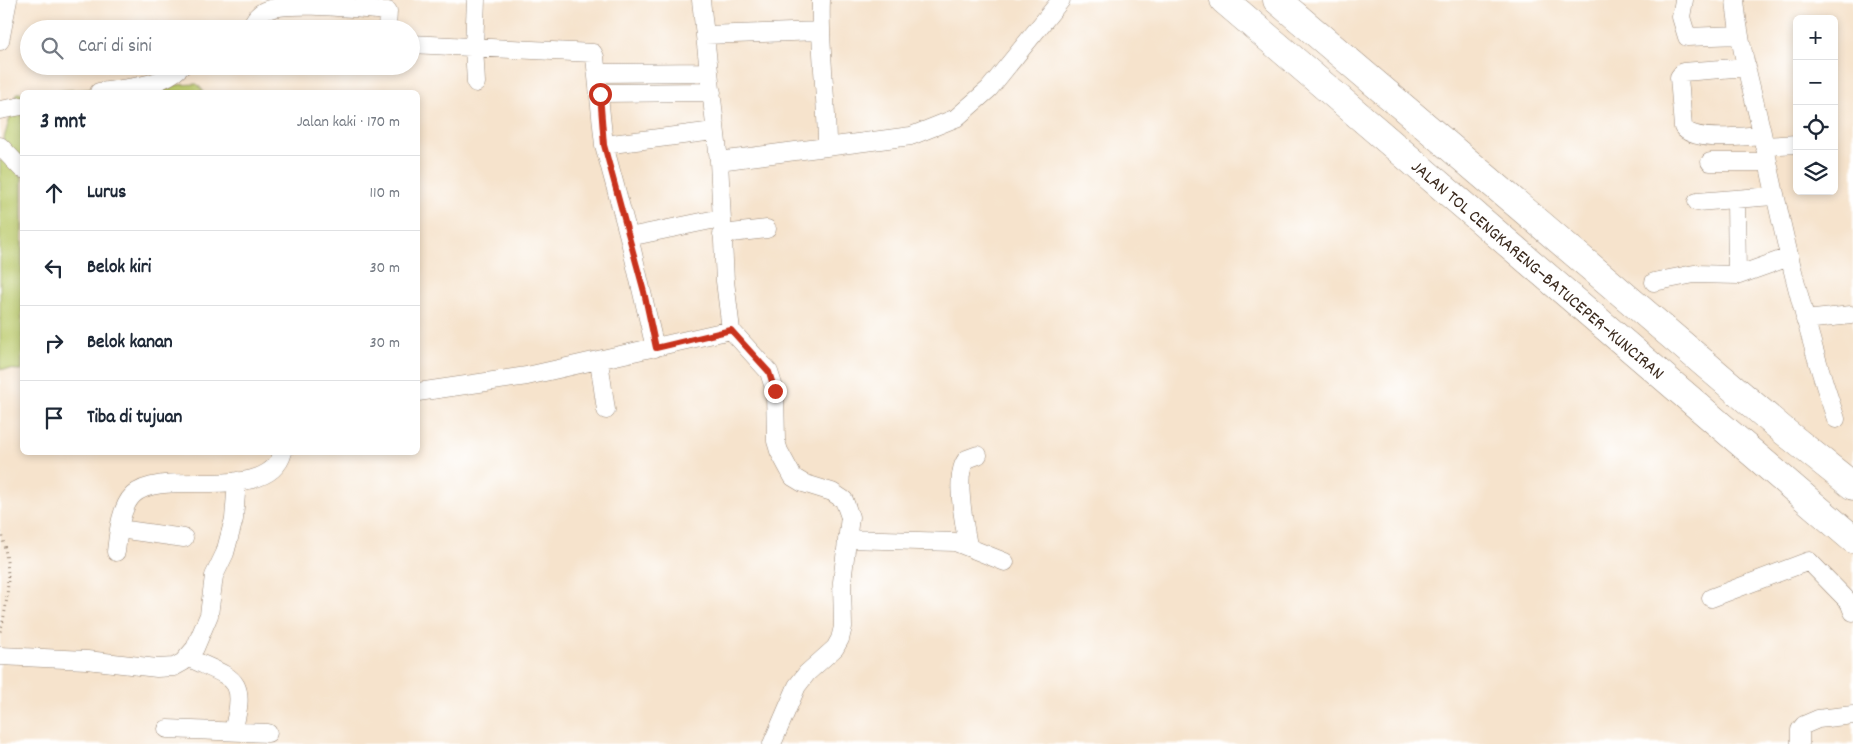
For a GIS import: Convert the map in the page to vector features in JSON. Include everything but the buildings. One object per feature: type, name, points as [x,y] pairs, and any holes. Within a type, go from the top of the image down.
[{"type":"highway","name":"JALAN TOL CENGKARENG–BATUCEPER–KUNCIRAN","points":[[1224,0],[1852,538]]},
{"type":"highway","name":"JALAN TOL CENGKARENG–BATUCEPER–KUNCIRAN","points":[[1277,0],[1785,432],[1853,486]]},
{"type":"street","points":[[0,41],[8,0]]},
{"type":"street","points":[[476,0],[474,46],[476,83]]},
{"type":"street","points":[[701,0],[712,92],[714,131],[719,161],[721,226],[727,305],[731,330],[769,372],[775,391],[776,441],[786,466],[793,477],[803,483],[832,492],[844,500],[850,517],[842,582],[843,627],[840,639],[835,648],[807,673],[797,686],[772,744]]},
{"type":"street","points":[[821,0],[820,31],[826,100],[827,147]]},
{"type":"street","points":[[719,161],[911,136],[956,118],[989,89],[1061,0]]},
{"type":"street","points":[[1684,0],[1681,17],[1687,37],[1739,35]]},
{"type":"street","points":[[1735,0],[1739,35],[1773,196],[1806,320],[1836,419]]},
{"type":"street","points":[[255,20],[257,16],[271,8],[315,3],[389,6],[388,20]]},
{"type":"street","points":[[705,35],[820,31]]},
{"type":"street","points":[[420,44],[593,53],[596,57],[604,145],[656,348]]},
{"type":"street","points":[[1747,67],[1683,72],[1679,77],[1683,127],[1687,133],[1698,137],[1764,148]]},
{"type":"street","points":[[597,73],[710,72]]},
{"type":"street","points":[[111,90],[159,82],[172,75]]},
{"type":"street","points":[[600,94],[712,92]]},
{"type":"street","points":[[0,110],[20,106]]},
{"type":"street","points":[[604,145],[714,131]]},
{"type":"street","points":[[1710,162],[1764,148],[1793,144]]},
{"type":"street","points":[[0,146],[20,167]]},
{"type":"street","points":[[1697,202],[1736,201],[1773,196]]},
{"type":"street","points":[[1736,201],[1737,275]]},
{"type":"street","points":[[629,237],[721,226],[767,229]]},
{"type":"street","points":[[1654,282],[1694,274],[1737,275],[1749,273],[1789,257]]},
{"type":"street","points":[[1806,320],[1851,315]]},
{"type":"street","points":[[420,392],[481,384],[599,361],[731,330]]},
{"type":"street","points":[[599,361],[606,410]]},
{"type":"street","points":[[116,552],[119,529],[128,502],[133,495],[146,487],[247,481],[269,471],[282,458],[282,455]]},
{"type":"street","points":[[968,546],[961,490],[961,469],[967,459],[978,455]]},
{"type":"street","points":[[0,656],[87,660],[157,668],[174,667],[188,658],[205,628],[209,615],[214,576],[225,553],[234,519],[237,481]]},
{"type":"street","points":[[119,529],[184,538]]},
{"type":"street","points":[[847,539],[955,542],[1006,562]]},
{"type":"street","points":[[1710,598],[1809,561],[1848,602],[1853,612]]},
{"type":"street","points":[[188,658],[218,670],[236,684],[239,689],[240,706],[233,731]]},
{"type":"street","points":[[1800,744],[1800,730],[1810,722],[1853,715]]},
{"type":"street","points":[[167,729],[268,733]]},
{"type":"path","points":[[0,532],[7,558],[8,584],[0,632]]},
{"type":"green space","points":[[197,84],[202,90],[72,90]]},
{"type":"green space","points":[[17,93],[20,93],[20,370],[0,369],[0,152]]},
{"type":"route","points":[[600,94],[604,145],[644,292],[656,348],[731,330],[757,356],[769,372],[775,391]]}]
